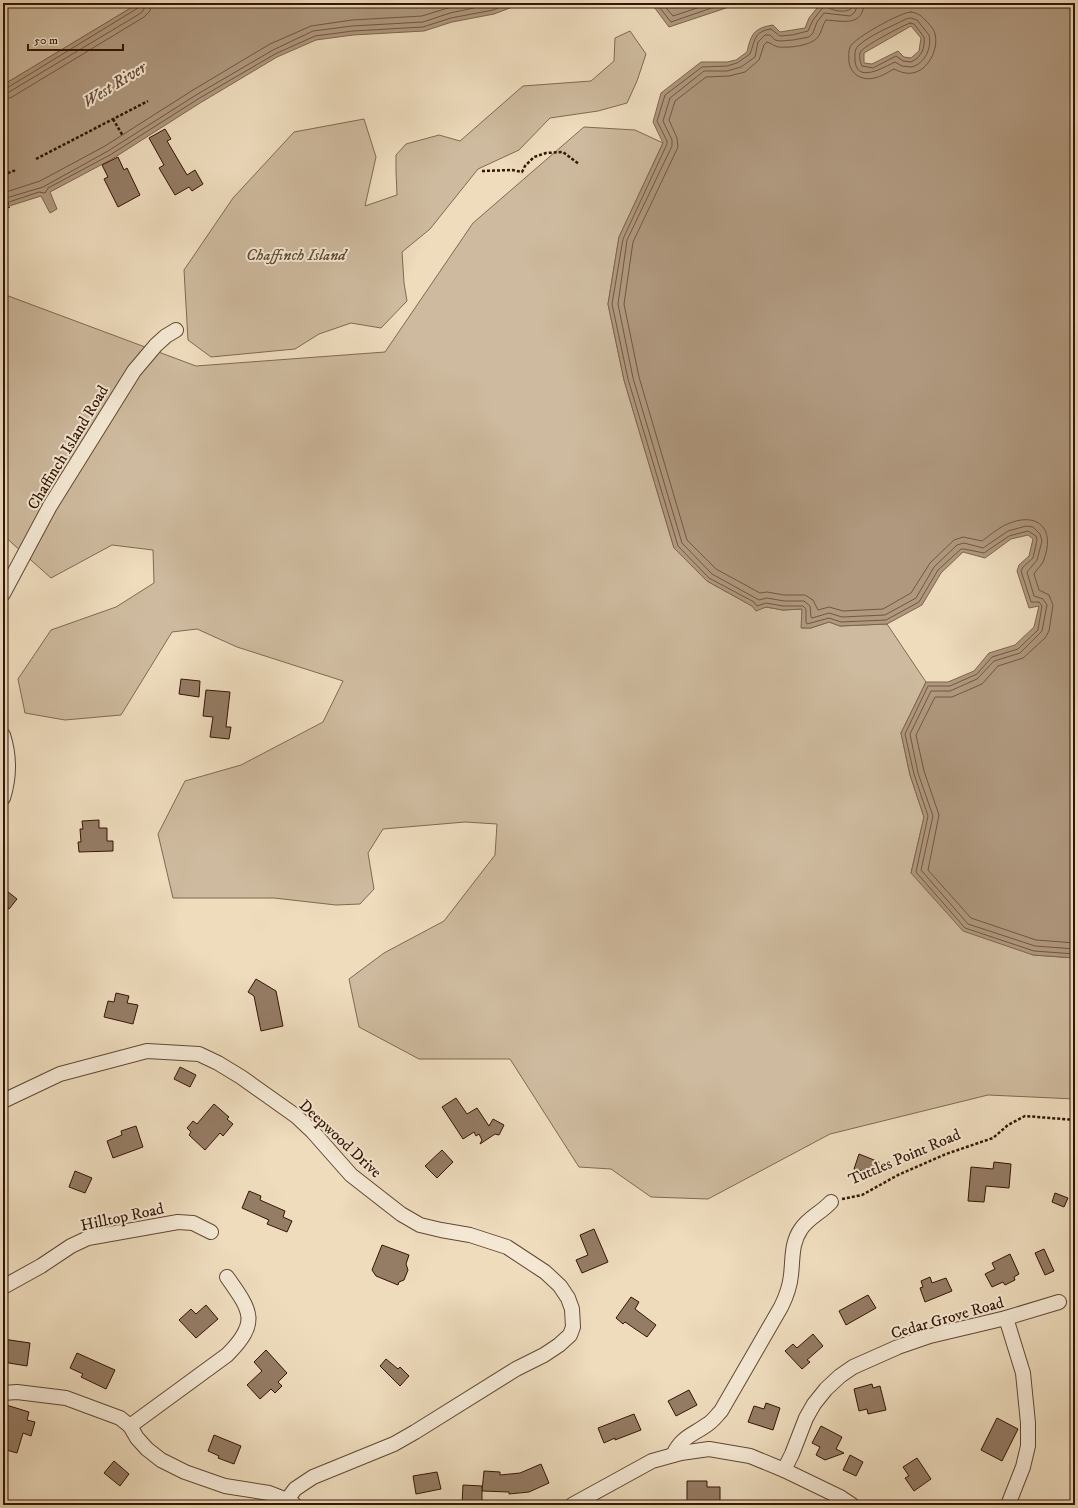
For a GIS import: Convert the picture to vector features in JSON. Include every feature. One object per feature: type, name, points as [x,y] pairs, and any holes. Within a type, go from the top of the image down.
[{"type":"street","name":"Chaffinch Island Road","points":[[3,594],[50,506],[134,371],[156,345],[176,330]]},
{"type":"street","points":[[3,735],[8,752],[9,765],[7,784],[3,798]]},
{"type":"street","name":"Deepwood Drive","points":[[3,1101],[60,1074],[147,1051],[199,1054],[241,1076],[296,1116],[314,1132],[351,1175],[401,1214],[420,1225],[470,1235],[507,1247],[545,1272],[560,1286],[568,1298],[572,1309],[573,1327],[570,1335],[558,1345],[544,1355],[510,1373],[416,1432],[394,1444],[313,1477],[295,1489],[291,1502]]},
{"type":"street","points":[[673,1455],[677,1446],[683,1440],[709,1424],[721,1411],[781,1307],[788,1291],[794,1245],[797,1235],[802,1228],[824,1210],[831,1202]]},
{"type":"street","name":"Hilltop Road","points":[[3,1287],[41,1266],[71,1246],[88,1238],[178,1222],[193,1223],[211,1232]]},
{"type":"street","points":[[130,1426],[227,1355],[239,1343],[246,1332],[249,1320],[247,1306],[227,1277]]},
{"type":"street","name":"Cedar Grove Road","points":[[784,1470],[806,1418],[814,1404],[826,1389],[840,1376],[853,1367],[898,1347],[930,1336],[1006,1318],[1059,1302]]},
{"type":"street","points":[[1006,1318],[1023,1373],[1028,1430],[1028,1446],[1023,1467],[1008,1505]]},
{"type":"street","points":[[3,1393],[17,1392],[66,1398],[120,1418],[130,1426],[137,1438],[147,1449],[161,1460],[185,1472],[225,1486],[269,1493],[291,1502]]},
{"type":"street","points":[[572,1505],[652,1461],[673,1455],[709,1449],[750,1456],[784,1470],[840,1497],[852,1505]]},
{"type":"path","points":[[36,159],[148,101]]},
{"type":"path","points":[[114,119],[123,136]]},
{"type":"path","points":[[482,171],[512,170],[522,172],[525,166],[534,157],[546,153],[563,152],[579,164]]},
{"type":"path","points":[[3,174],[16,170]]},
{"type":"path","points":[[3,193],[9,208]]},
{"type":"path","name":"Tuttles Point Road","points":[[831,1202],[862,1195],[898,1175],[946,1154],[993,1138],[1008,1126],[1025,1116],[1075,1120]]},
{"type":"green space","points":[[3,3],[139,3],[3,85]]},
{"type":"green space","name":"Chaffinch Island","points":[[630,31],[646,54],[637,81],[627,103],[598,111],[550,118],[519,150],[478,169],[430,229],[402,252],[407,301],[381,328],[351,323],[319,334],[295,349],[211,357],[188,340],[184,270],[233,198],[294,132],[364,119],[376,157],[365,206],[397,195],[396,155],[406,144],[439,135],[460,141],[523,86],[591,81],[614,61],[615,38]]},
{"type":"green space","points":[[584,127],[635,130],[663,143],[619,237],[608,304],[624,380],[674,548],[707,581],[752,606],[783,610],[802,609],[802,628],[811,628],[829,622],[840,626],[887,624],[926,682],[901,733],[910,775],[924,817],[911,873],[1033,955],[1075,958],[1075,1099],[988,1095],[830,1134],[708,1199],[651,1197],[611,1169],[579,1167],[510,1059],[419,1059],[359,1027],[349,979],[384,953],[444,921],[495,855],[497,824],[465,822],[383,829],[368,853],[374,889],[360,904],[336,905],[274,898],[173,898],[158,834],[185,781],[241,765],[323,722],[343,681],[237,647],[197,629],[172,632],[121,715],[65,720],[25,713],[18,679],[51,630],[116,607],[154,583],[153,550],[112,545],[51,578],[3,535],[3,294],[196,366],[385,352],[473,223]]},
{"type":"water","name":"West River","points":[[139,3],[523,3],[494,14],[452,22],[424,31],[353,35],[316,40],[277,57],[200,103],[112,159],[50,192],[57,209],[50,213],[41,196],[3,208],[3,85]]},
{"type":"water","points":[[651,3],[733,3],[726,8],[669,27]]},
{"type":"water","points":[[821,3],[847,7],[850,3],[1075,3],[1075,958],[1033,955],[963,931],[911,873],[924,817],[910,775],[901,733],[926,682],[948,682],[974,671],[989,653],[1015,645],[1034,627],[1039,606],[1029,608],[1017,571],[1019,565],[1029,556],[1033,539],[1028,535],[1011,539],[985,558],[963,552],[941,573],[922,605],[887,624],[840,626],[829,622],[811,628],[801,628],[802,609],[783,610],[766,607],[756,611],[752,606],[707,581],[674,548],[624,380],[608,304],[619,237],[663,143],[653,122],[661,93],[701,62],[727,62],[736,60],[747,52],[752,36],[757,30],[773,25],[780,32],[805,28],[809,18]],"holes":[[[911,26],[921,38],[919,51],[911,58],[904,57],[898,51],[872,64],[864,63],[864,53]]]},
{"type":"building","points":[[165,129],[171,139],[167,141],[187,175],[195,170],[203,184],[192,191],[189,187],[175,195],[159,168],[164,165],[149,138]]},
{"type":"building","points":[[118,157],[124,170],[127,168],[140,195],[118,207],[104,179],[108,177],[102,165]]},
{"type":"building","points":[[181,679],[200,681],[199,697],[179,694]]},
{"type":"building","points":[[206,690],[230,692],[226,727],[231,727],[229,739],[210,737],[213,717],[203,716]]},
{"type":"building","points":[[99,820],[99,828],[107,828],[107,841],[113,841],[113,851],[79,852],[78,842],[81,842],[80,829],[83,829],[82,821]]},
{"type":"building","points":[[3,888],[17,899],[9,909],[3,905]]},
{"type":"building","points":[[256,979],[276,991],[283,1026],[261,1031],[254,996],[248,992]]},
{"type":"building","points":[[116,993],[129,996],[127,1003],[138,1005],[133,1024],[104,1017],[108,1001],[114,1002]]},
{"type":"building","points":[[180,1067],[196,1075],[190,1087],[174,1079]]},
{"type":"building","points":[[456,1098],[467,1114],[477,1108],[489,1126],[493,1119],[504,1125],[499,1135],[495,1134],[480,1144],[482,1140],[479,1134],[476,1136],[474,1132],[463,1139],[442,1107]]},
{"type":"building","points":[[214,1104],[229,1117],[227,1119],[233,1124],[223,1136],[220,1133],[205,1150],[189,1135],[191,1132],[187,1128],[193,1121],[197,1124]]},
{"type":"building","points":[[136,1126],[143,1147],[113,1158],[107,1141],[122,1135],[121,1131]]},
{"type":"building","points":[[442,1150],[453,1162],[437,1178],[425,1166]]},
{"type":"building","points":[[859,1154],[879,1162],[876,1173],[867,1170],[867,1172],[854,1169]]},
{"type":"building","points":[[994,1162],[1011,1164],[1009,1188],[986,1186],[984,1202],[968,1201],[971,1167],[993,1169]]},
{"type":"building","points":[[75,1171],[92,1178],[85,1193],[69,1187]]},
{"type":"building","points":[[249,1191],[261,1196],[260,1200],[285,1211],[283,1217],[292,1221],[287,1232],[267,1224],[269,1220],[242,1208]]},
{"type":"building","points":[[1055,1193],[1068,1198],[1064,1207],[1052,1202]]},
{"type":"building","points":[[594,1229],[608,1262],[582,1273],[576,1260],[588,1255],[580,1235]]},
{"type":"building","points":[[382,1245],[409,1255],[406,1264],[408,1270],[404,1280],[399,1282],[398,1285],[376,1276],[372,1270]]},
{"type":"building","points":[[1044,1249],[1054,1271],[1045,1275],[1035,1253]]},
{"type":"building","points":[[1010,1254],[1019,1274],[1014,1277],[1015,1280],[1005,1285],[1003,1282],[992,1287],[985,1274],[995,1269],[992,1263]]},
{"type":"building","points":[[930,1277],[932,1283],[946,1278],[952,1291],[925,1302],[920,1288],[923,1287],[921,1281]]},
{"type":"building","points":[[868,1295],[876,1308],[846,1325],[839,1311]]},
{"type":"building","points":[[631,1297],[639,1302],[635,1309],[656,1325],[647,1337],[625,1322],[623,1324],[616,1318]]},
{"type":"building","points":[[206,1305],[218,1319],[196,1338],[179,1320],[191,1309],[196,1314]]},
{"type":"building","points":[[813,1334],[823,1346],[807,1360],[810,1362],[802,1369],[785,1351],[793,1344],[797,1348]]},
{"type":"building","points":[[3,1339],[30,1343],[27,1366],[3,1362]]},
{"type":"building","points":[[266,1350],[287,1373],[278,1382],[282,1386],[275,1393],[271,1389],[260,1399],[247,1385],[262,1371],[254,1362]]},
{"type":"building","points":[[77,1353],[115,1370],[106,1389],[81,1377],[83,1374],[70,1368]]},
{"type":"building","points":[[386,1359],[398,1369],[400,1367],[409,1376],[400,1386],[380,1366]]},
{"type":"building","points":[[872,1384],[873,1388],[880,1386],[886,1410],[868,1414],[867,1409],[859,1411],[854,1389]]},
{"type":"building","points":[[689,1390],[697,1405],[676,1416],[668,1401]]},
{"type":"building","points":[[766,1403],[780,1408],[773,1430],[748,1422],[754,1406],[764,1409]]},
{"type":"building","points":[[3,1404],[29,1412],[27,1420],[35,1422],[31,1436],[23,1433],[17,1453],[3,1449]]},
{"type":"building","points":[[634,1414],[641,1430],[604,1443],[598,1428]]},
{"type":"building","points":[[997,1418],[1018,1429],[1002,1461],[981,1450]]},
{"type":"building","points":[[821,1426],[842,1437],[836,1449],[844,1453],[825,1460],[816,1455],[820,1447],[812,1443]]},
{"type":"building","points":[[214,1435],[241,1446],[234,1464],[218,1458],[219,1456],[208,1451]]},
{"type":"building","points":[[850,1455],[863,1462],[856,1476],[843,1470]]},
{"type":"building","points":[[917,1458],[931,1479],[914,1491],[905,1478],[909,1476],[903,1467]]},
{"type":"building","points":[[114,1461],[129,1474],[120,1486],[104,1473]]},
{"type":"building","points":[[541,1464],[549,1483],[529,1492],[509,1494],[509,1492],[482,1491],[484,1471],[500,1472],[500,1475],[520,1473]]},
{"type":"building","points":[[437,1472],[441,1489],[416,1494],[413,1476]]},
{"type":"building","points":[[687,1481],[707,1481],[707,1487],[720,1487],[720,1502],[706,1502],[706,1505],[687,1505]]},
{"type":"building","points":[[463,1485],[482,1486],[482,1505],[462,1505]]}]
